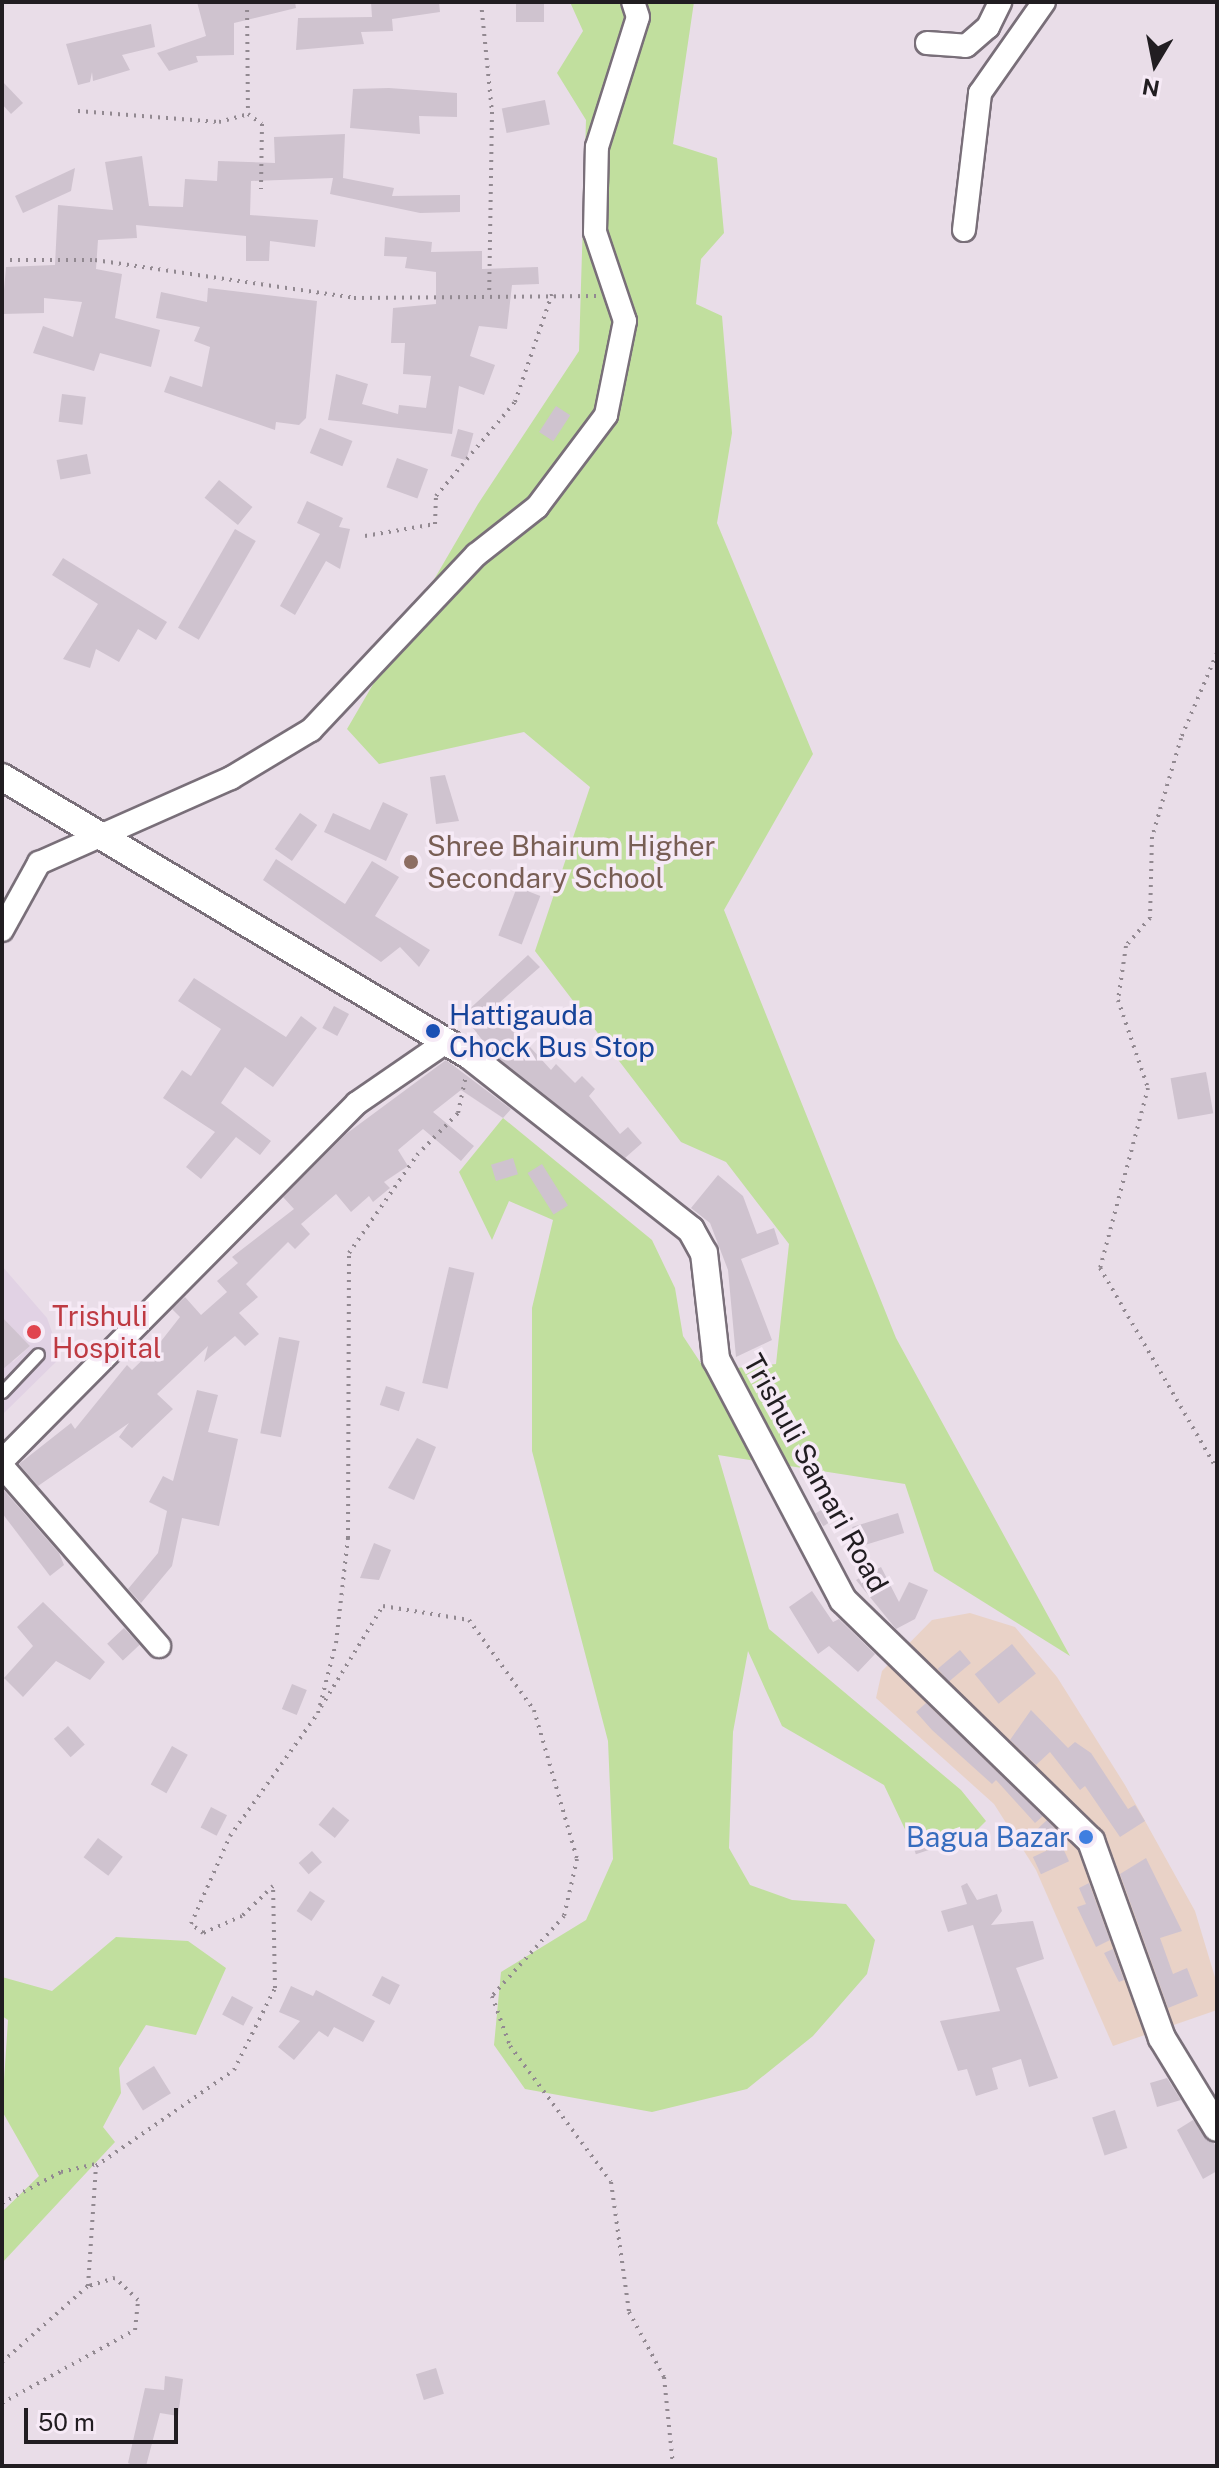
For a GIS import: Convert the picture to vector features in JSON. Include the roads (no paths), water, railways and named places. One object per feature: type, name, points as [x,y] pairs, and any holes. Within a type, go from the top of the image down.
[{"type":"street","points":[[2,930],[39,863],[102,838],[231,778],[311,730],[476,555],[537,507],[606,415],[625,321],[595,232],[597,147],[638,17],[633,2]]},
{"type":"street","points":[[927,43],[966,46],[988,27],[1000,2]]},
{"type":"street","points":[[964,230],[980,93],[1044,2]]},
{"type":"street","name":"Trishuli Samari Road","points":[[2,777],[102,838],[338,971],[443,1044],[470,1056],[691,1230],[704,1253],[716,1359],[843,1600],[1091,1841],[1162,2038],[1217,2128]]},
{"type":"street","points":[[159,1646],[2,1464],[357,1103],[443,1044]]},
{"type":"lane","points":[[2,1392],[38,1354]]},
{"type":"place","name":"Shree Bhairum Higher Secondary School","points":[[411,862]]},
{"type":"place","name":"Hattigauda Chock Bus Stop","points":[[433,1031]]},
{"type":"place","name":"Trishuli Hospital","points":[[34,1332]]},
{"type":"place","name":"Bagua Bazar","points":[[1086,1837]]}]
